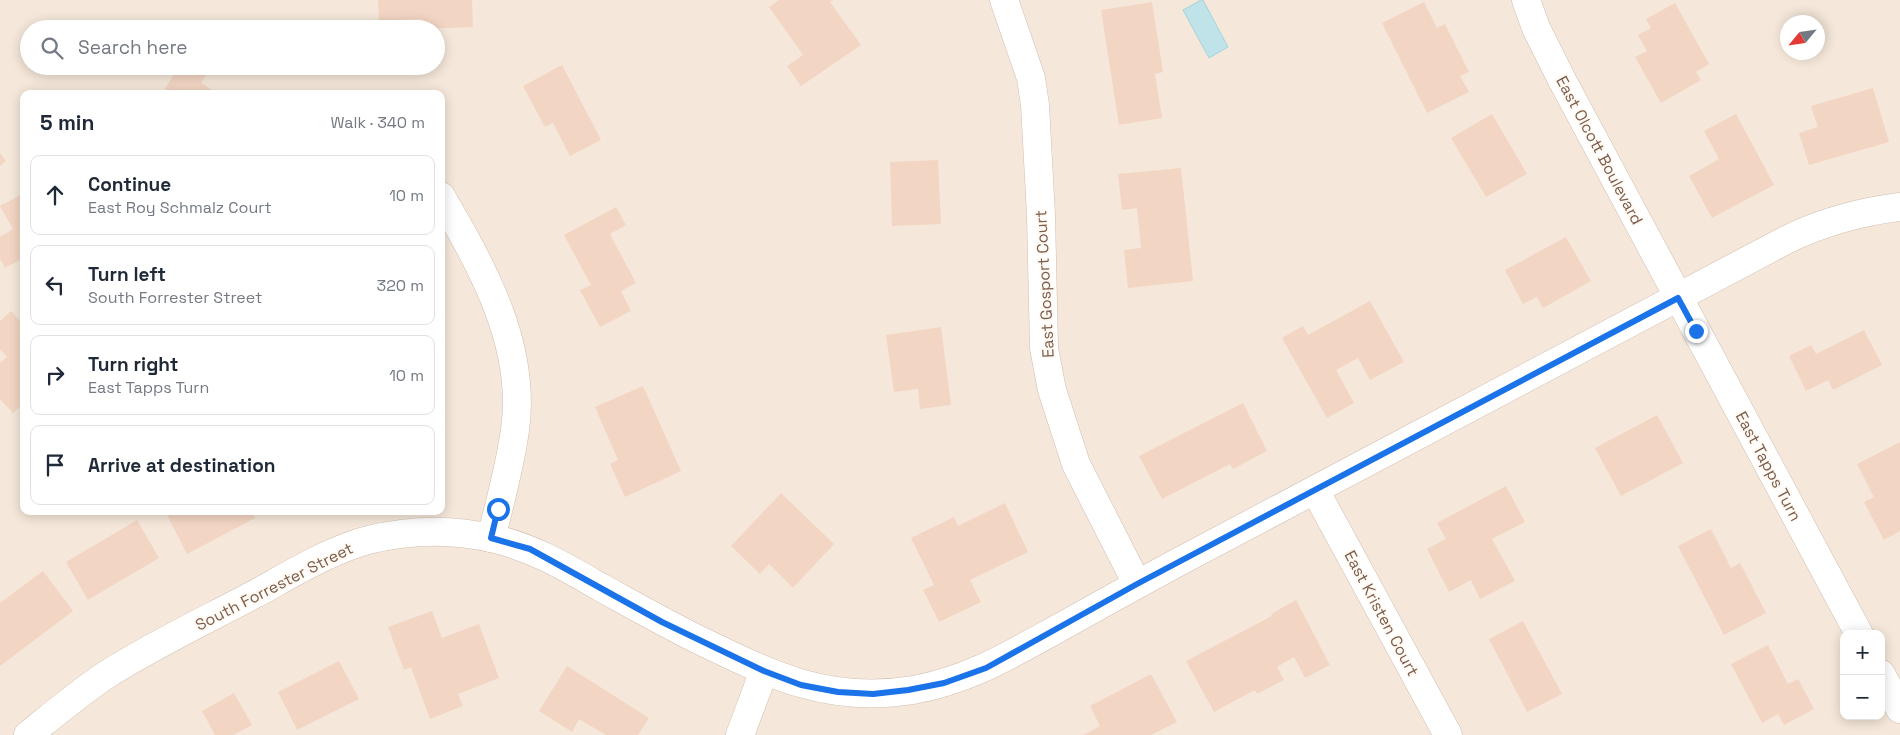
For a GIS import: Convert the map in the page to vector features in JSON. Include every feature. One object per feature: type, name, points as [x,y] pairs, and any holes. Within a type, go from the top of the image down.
[{"type":"street","name":"East Gosport Court","points":[[1004,0],[1031,78],[1034,96],[1041,215],[1044,348],[1052,390],[1076,464],[1137,584]]},
{"type":"street","name":"East Olcott Boulevard","points":[[1526,0],[1536,28],[1562,80],[1678,298]]},
{"type":"street","points":[[445,204],[495,298],[508,336],[514,365],[517,398],[515,430],[491,538]]},
{"type":"street","name":"South Forrester Street","points":[[28,735],[105,676],[138,656],[300,569],[365,541],[405,533],[447,532],[491,538],[530,549],[662,622],[764,671],[801,685],[838,692],[873,694],[944,683],[986,668],[1137,584],[1816,226],[1872,211],[1900,207]]},
{"type":"street","name":"East Tapps Turn","points":[[1678,298],[1858,630]]},
{"type":"street","name":"East Kristen Court","points":[[1316,490],[1448,735]]},
{"type":"street","points":[[740,735],[764,671]]},
{"type":"street","points":[[1882,675],[1900,709]]},
{"type":"shaded area","points":[[0,0],[1900,0],[1900,735],[0,735]]},
{"type":"water","points":[[1203,0],[1228,47],[1209,58],[1183,10]]},
{"type":"building","points":[[378,0],[472,0],[473,27],[445,28],[445,20],[379,20]]},
{"type":"building","points":[[779,0],[833,0],[830,2],[861,45],[801,86],[787,66],[803,55],[769,7]]},
{"type":"building","points":[[1152,2],[1163,72],[1155,74],[1162,118],[1119,125],[1101,10]]},
{"type":"building","points":[[1424,2],[1437,28],[1445,24],[1469,72],[1460,76],[1469,92],[1427,113],[1382,23]]},
{"type":"building","points":[[1675,3],[1709,64],[1696,72],[1701,80],[1661,103],[1635,57],[1647,51],[1638,35],[1651,28],[1646,19]]},
{"type":"building","points":[[562,65],[601,140],[570,156],[553,123],[545,127],[523,86]]},
{"type":"building","points":[[173,75],[206,75],[201,83],[212,90],[164,90]]},
{"type":"building","points":[[1873,88],[1889,142],[1809,165],[1799,133],[1818,127],[1811,106]]},
{"type":"building","points":[[1492,114],[1527,174],[1486,197],[1451,138]]},
{"type":"building","points":[[1736,114],[1774,185],[1712,218],[1689,176],[1719,159],[1704,131]]},
{"type":"building","points":[[0,153],[6,161],[0,166]]},
{"type":"building","points":[[938,160],[941,224],[892,226],[890,162]]},
{"type":"building","points":[[1181,168],[1193,281],[1128,288],[1124,250],[1141,248],[1137,208],[1122,210],[1118,174]]},
{"type":"building","points":[[20,195],[20,260],[5,268],[0,259],[0,237],[13,229],[0,206]]},
{"type":"building","points":[[616,207],[626,225],[610,234],[636,283],[621,291],[631,311],[600,327],[580,290],[591,285],[564,235]]},
{"type":"building","points":[[1566,237],[1591,281],[1543,308],[1537,297],[1523,304],[1505,270]]},
{"type":"building","points":[[1370,301],[1404,362],[1370,380],[1358,358],[1336,370],[1354,403],[1327,418],[1282,338],[1303,326],[1308,335]]},
{"type":"building","points":[[11,311],[20,321],[20,407],[13,413],[0,399],[0,363],[7,357],[0,349],[0,321]]},
{"type":"building","points":[[941,327],[951,405],[920,409],[918,389],[894,392],[886,335]]},
{"type":"building","points":[[1864,330],[1882,365],[1833,390],[1828,380],[1806,391],[1789,356],[1811,345],[1816,354]]},
{"type":"building","points":[[643,386],[681,471],[625,497],[610,464],[618,460],[595,407]]},
{"type":"building","points":[[1243,403],[1267,451],[1233,469],[1230,464],[1162,499],[1139,456]]},
{"type":"building","points":[[1657,415],[1683,463],[1621,496],[1595,448]]},
{"type":"building","points":[[1900,442],[1900,531],[1884,540],[1864,502],[1874,497],[1857,464]]},
{"type":"building","points":[[1506,486],[1525,522],[1492,539],[1515,581],[1480,599],[1471,580],[1449,592],[1427,549],[1446,539],[1437,523]]},
{"type":"building","points":[[781,493],[834,544],[793,588],[769,564],[760,574],[731,546]]},
{"type":"building","points":[[1005,503],[1028,552],[970,580],[981,602],[939,622],[923,590],[934,585],[911,538],[954,517],[958,526]]},
{"type":"building","points":[[167,515],[254,515],[255,518],[187,554]]},
{"type":"building","points":[[137,520],[159,558],[88,600],[66,562]]},
{"type":"building","points":[[1711,529],[1731,568],[1740,563],[1766,613],[1724,635],[1678,546]]},
{"type":"building","points":[[43,571],[73,611],[0,666],[0,603]]},
{"type":"building","points":[[1296,600],[1330,665],[1305,678],[1294,657],[1277,667],[1284,680],[1257,694],[1255,690],[1214,712],[1186,661],[1272,616],[1271,614]]},
{"type":"building","points":[[432,611],[442,638],[479,624],[499,678],[458,694],[463,706],[430,719],[411,667],[404,670],[388,627]]},
{"type":"building","points":[[1523,621],[1562,694],[1527,712],[1489,639]]},
{"type":"building","points":[[1768,645],[1788,684],[1798,679],[1814,709],[1784,725],[1778,714],[1762,723],[1731,664]]},
{"type":"building","points":[[339,661],[359,699],[297,730],[278,692]]},
{"type":"building","points":[[567,666],[649,718],[638,735],[606,735],[579,719],[572,732],[539,711]]},
{"type":"building","points":[[1151,674],[1177,722],[1151,735],[1083,735],[1100,726],[1090,706]]},
{"type":"building","points":[[234,693],[252,725],[233,735],[215,735],[202,711]]},
{"type":"route","points":[[498,509],[491,538],[530,549],[662,622],[764,671],[801,685],[838,692],[873,694],[908,690],[944,683],[986,668],[1137,584],[1678,298],[1696,331]]}]
